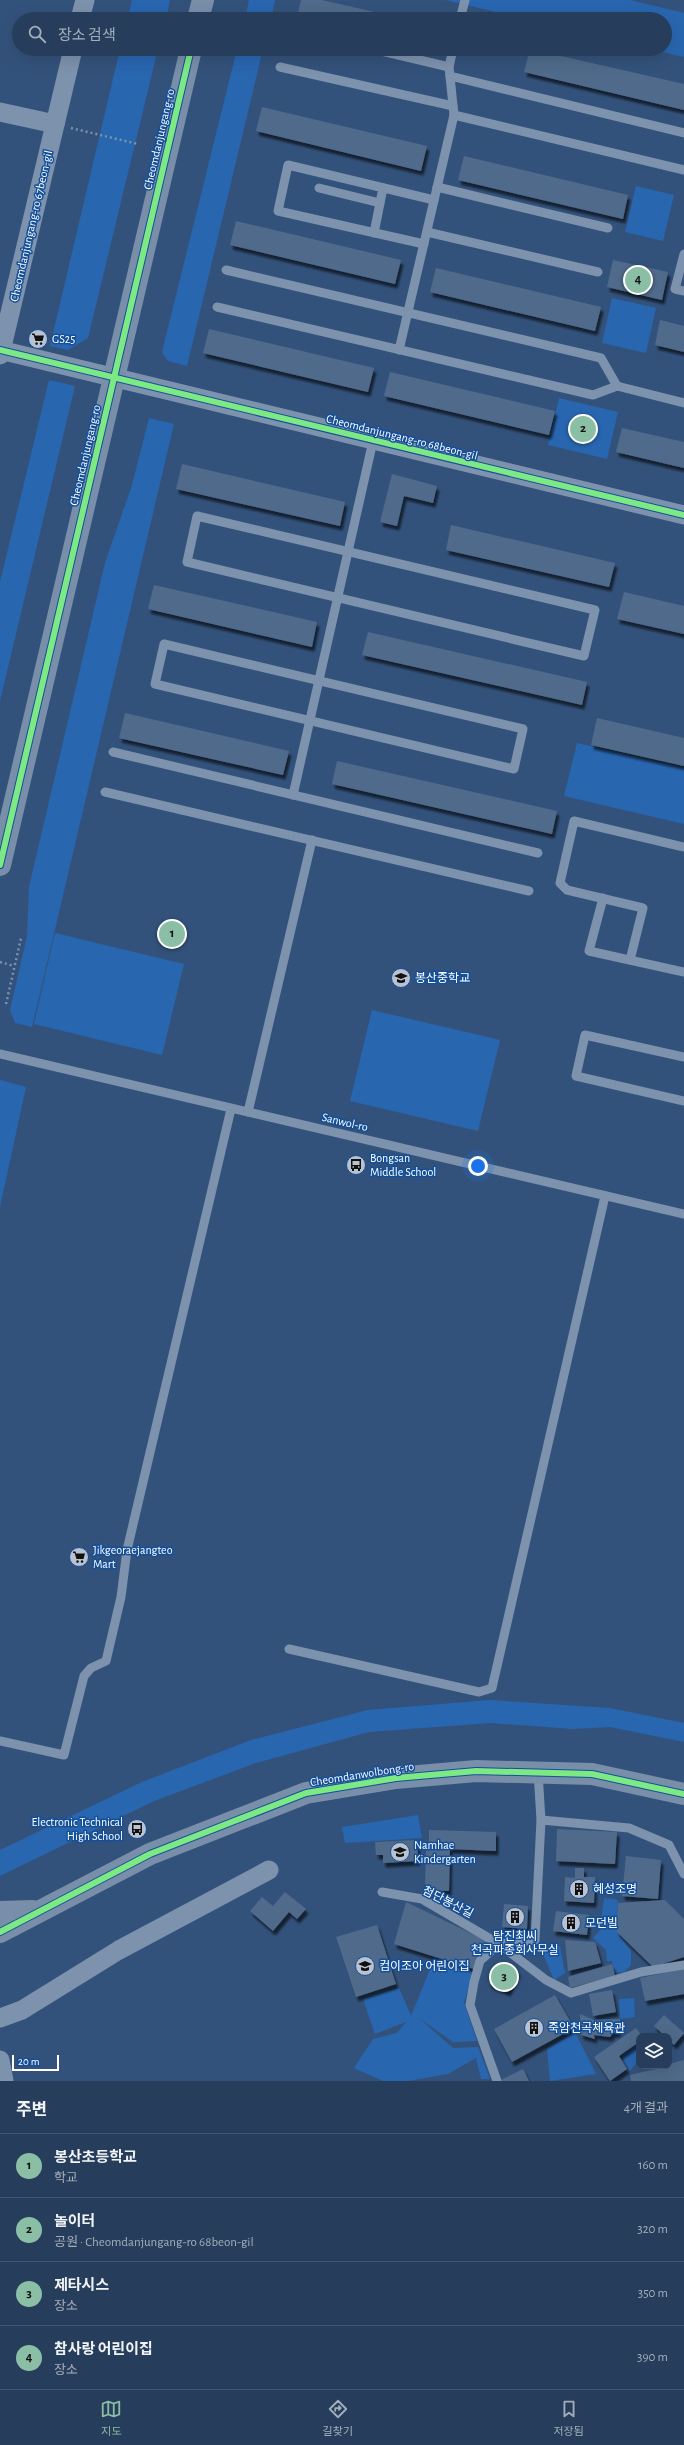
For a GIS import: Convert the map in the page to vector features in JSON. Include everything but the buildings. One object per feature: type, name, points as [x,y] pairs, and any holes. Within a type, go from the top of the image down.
[{"type":"street","points":[[82,12],[85,0]]},
{"type":"street","points":[[200,12],[203,0]]},
{"type":"street","name":"Cheomdanjungang-ro 67beon-gil","points":[[71,56],[0,352],[115,378]]},
{"type":"street","name":"Cheomdanjungang-ro","points":[[0,865],[3,841],[115,378],[189,56]]},
{"type":"street","points":[[0,112],[55,124]]},
{"type":"street","name":"Cheomdanjungang-ro 68beon-gil","points":[[115,378],[684,516]]},
{"type":"street","name":"Cheomdanwolbong-ro","points":[[0,1932],[150,1854],[306,1793],[396,1778],[476,1771],[592,1774],[684,1794]]},
{"type":"street","points":[[0,2018],[22,2010],[119,1950],[269,1870]]},
{"type":"street","points":[[0,1912],[41,1910]]},
{"type":"street","points":[[0,2060],[4,2081]]},
{"type":"lane","points":[[462,12],[465,0]]},
{"type":"lane","points":[[397,56],[684,133]]},
{"type":"lane","points":[[399,350],[454,111],[449,71],[452,56]]},
{"type":"lane","points":[[280,67],[684,170]]},
{"type":"lane","points":[[424,244],[278,211],[288,165],[434,200]]},
{"type":"lane","points":[[437,187],[608,228]]},
{"type":"lane","points":[[318,188],[380,203]]},
{"type":"lane","points":[[374,233],[384,188]]},
{"type":"lane","points":[[427,232],[598,272]]},
{"type":"lane","points":[[684,254],[675,289],[684,291]]},
{"type":"lane","points":[[226,270],[601,358],[617,386]]},
{"type":"lane","points":[[217,307],[592,395],[617,386],[684,403]]},
{"type":"lane","points":[[292,795],[373,441]]},
{"type":"lane","points":[[197,516],[348,552],[595,610],[584,656],[186,562],[197,516]]},
{"type":"lane","points":[[164,644],[318,681],[523,729],[514,769],[155,684],[164,644]]},
{"type":"lane","points":[[113,752],[538,853]]},
{"type":"lane","points":[[105,792],[529,891]]},
{"type":"lane","points":[[630,960],[643,908],[567,890],[560,883],[574,821],[684,847]]},
{"type":"lane","points":[[248,1112],[312,840]]},
{"type":"lane","points":[[603,898],[589,951],[684,972]]},
{"type":"lane","points":[[684,1057],[585,1035],[576,1076],[684,1101]]},
{"type":"lane","name":"Sanwol-ro","points":[[0,1054],[684,1214]]},
{"type":"lane","points":[[0,1741],[64,1755],[84,1676],[90,1668],[106,1661],[121,1597],[127,1550],[231,1109]]},
{"type":"lane","points":[[289,1649],[479,1692],[492,1688],[605,1196]]},
{"type":"lane","points":[[497,2081],[470,2005],[480,1961],[499,1944],[535,1940],[541,1820],[538,1772]]},
{"type":"lane","points":[[541,1820],[630,1828],[669,1845],[684,1874]]},
{"type":"lane","name":"첨단봉산길","points":[[382,1892],[422,1899],[499,1944],[546,1980],[571,1993],[641,1972],[684,1965]]},
{"type":"path","points":[[55,124],[138,144]]},
{"type":"path","points":[[6,1004],[21,938]]},
{"type":"path","points":[[0,962],[14,966]]},
{"type":"shaded area","points":[[132,0],[170,0],[167,12],[129,12]]},
{"type":"shaded area","points":[[249,0],[275,0],[272,12],[246,12]]},
{"type":"shaded area","points":[[446,0],[630,0],[684,13],[684,57],[672,54],[672,12],[496,12]]},
{"type":"shaded area","points":[[118,56],[156,56],[88,338],[68,350],[50,346]]},
{"type":"shaded area","points":[[235,56],[261,56],[187,366],[168,361],[162,352]]},
{"type":"shaded area","points":[[636,186],[674,195],[663,241],[625,232]]},
{"type":"shaded area","points":[[612,298],[656,308],[646,353],[602,343]]},
{"type":"shaded area","points":[[49,380],[75,386],[0,701],[0,582]]},
{"type":"shaded area","points":[[559,398],[618,412],[607,459],[548,445]]},
{"type":"shaded area","points":[[149,418],[174,424],[32,1027],[15,1023],[10,1010],[27,936],[29,887],[105,563],[132,485]]},
{"type":"shaded area","points":[[577,743],[684,768],[684,824],[564,796]]},
{"type":"shaded area","points":[[55,933],[184,964],[162,1055],[34,1024]]},
{"type":"shaded area","points":[[372,1010],[500,1040],[478,1131],[350,1101]]},
{"type":"shaded area","points":[[0,1081],[26,1087],[0,1207]]},
{"type":"shaded area","points":[[490,1700],[610,1708],[684,1723],[684,1742],[610,1727],[573,1729],[490,1723],[369,1732],[256,1763],[154,1801],[0,1876],[0,1850],[142,1782],[251,1740],[368,1710]]},
{"type":"shaded area","points":[[418,1815],[422,1838],[345,1843],[342,1827]]},
{"type":"shaded area","points":[[604,1898],[618,1900],[617,1932],[631,1951],[631,1965],[624,1972],[614,1972],[612,1961],[607,1961],[606,1950],[593,1938],[600,1930]]},
{"type":"shaded area","points":[[560,1946],[565,1973],[554,1980],[541,1949]]},
{"type":"shaded area","points":[[435,1957],[473,1972],[464,2003],[477,2041],[453,2042],[419,2018],[453,2048],[478,2047],[490,2079],[481,2079],[476,2058],[448,2074],[408,2081],[383,2081],[354,2068],[373,2039],[397,2033],[406,2022],[375,2034],[363,1999],[399,1988],[411,2016]]},
{"type":"shaded area","points":[[634,1998],[635,2017],[620,2019],[619,1999]]},
{"type":"shaded area","points":[[575,2032],[596,2074],[550,2081],[547,2049]]},
{"type":"shaded area","points":[[636,2044],[636,2063],[630,2071],[622,2056]]},
{"type":"cycle path","points":[[0,865],[189,56]]},
{"type":"cycle path","points":[[0,350],[684,515]]},
{"type":"cycle path","points":[[0,1932],[150,1854],[306,1793],[396,1778],[476,1771],[592,1774],[684,1794]]},
{"type":"place","name":"참사랑 어린이집","points":[[638,280]]},
{"type":"place","name":"GS25","points":[[38,339]]},
{"type":"place","name":"놀이터","points":[[583,429]]},
{"type":"place","name":"봉산초등학교","points":[[172,934]]},
{"type":"place","name":"봉산중학교","points":[[401,978]]},
{"type":"place","name":"Bongsan Middle School","points":[[356,1165]]},
{"type":"place","name":"Jikgeoraejangteo Mart","points":[[79,1557]]},
{"type":"place","name":"Electronic Technical High School","points":[[137,1829]]},
{"type":"place","name":"Namhae Kindergarten","points":[[400,1852]]},
{"type":"place","name":"혜성조명","points":[[579,1889]]},
{"type":"place","name":"탐진최씨 천곡파종회사무실","points":[[515,1917]]},
{"type":"place","name":"모던빌","points":[[571,1923]]},
{"type":"place","name":"컴이조아 어린이집","points":[[365,1966]]},
{"type":"place","name":"제타시스","points":[[504,1977]]},
{"type":"place","name":"죽암천곡체육관","points":[[534,2028]]}]
